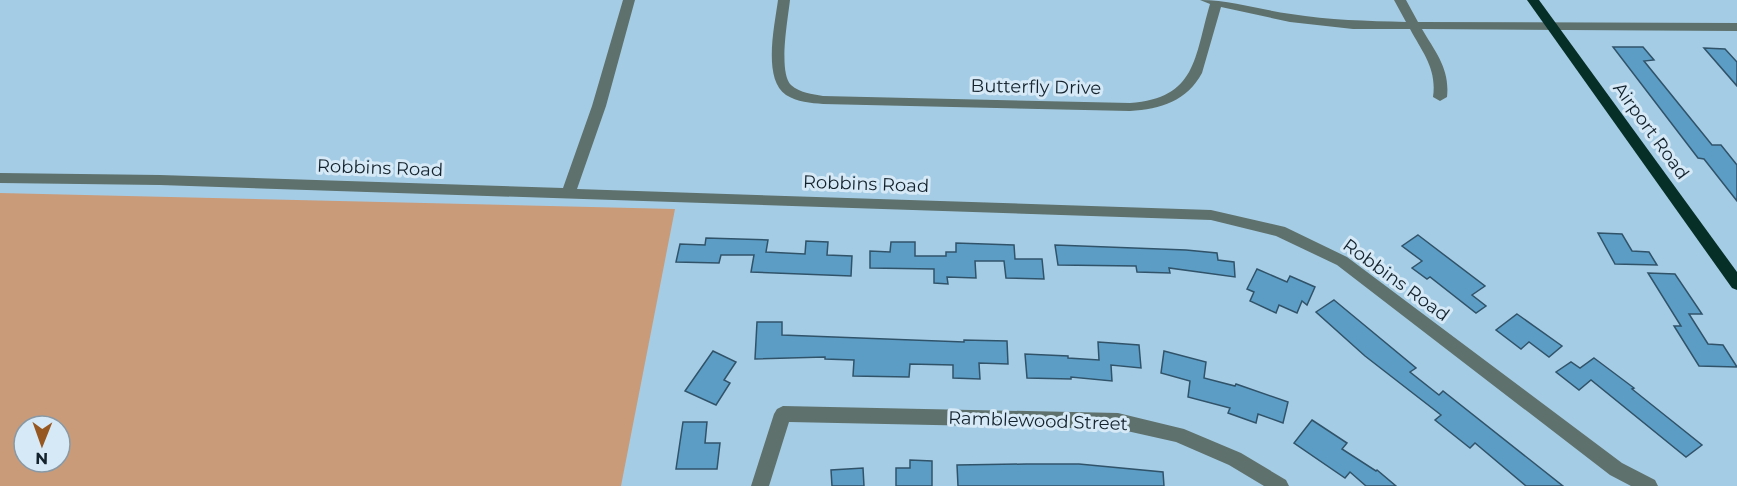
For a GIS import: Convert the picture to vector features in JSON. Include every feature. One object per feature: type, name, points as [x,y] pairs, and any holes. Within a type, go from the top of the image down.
[{"type":"main road","name":"Airport Road","points":[[1533,0],[1737,284]]},
{"type":"street","points":[[568,194],[599,106],[629,0]]},
{"type":"street","name":"Butterfly Drive","points":[[784,0],[777,69],[780,81],[788,89],[803,96],[823,100],[1130,107],[1151,105],[1175,96],[1192,82],[1213,1]]},
{"type":"street","points":[[1400,0],[1441,73],[1440,97]]},
{"type":"street","points":[[1213,1],[1318,22],[1415,26],[1737,28]]},
{"type":"street","name":"Robbins Road","points":[[0,178],[159,180],[1212,215],[1280,231],[1342,261],[1616,469],[1648,486]]},
{"type":"street","name":"Ramblewood Street","points":[[759,486],[783,414],[1118,421],[1178,435],[1235,459],[1280,486]]},
{"type":"shaded area","points":[[0,193],[675,209],[621,486],[0,486]]},
{"type":"building","points":[[1613,47],[1643,47],[1654,60],[1644,61],[1712,145],[1721,145],[1737,165],[1737,201],[1704,159],[1698,158]]},
{"type":"building","points":[[1704,48],[1725,49],[1737,62],[1737,86]]},
{"type":"building","points":[[1598,233],[1622,234],[1632,251],[1649,252],[1657,265],[1615,264]]},
{"type":"building","points":[[1418,235],[1485,286],[1472,295],[1486,306],[1476,313],[1430,277],[1427,279],[1412,268],[1422,261],[1402,246]]},
{"type":"building","points":[[706,238],[768,240],[766,252],[805,254],[806,241],[828,242],[827,255],[852,256],[851,276],[751,272],[754,255],[721,255],[719,263],[676,262],[680,244],[705,245]]},
{"type":"building","points":[[891,242],[915,242],[915,256],[946,256],[946,252],[956,252],[956,243],[1014,245],[1015,259],[1042,259],[1044,279],[1006,278],[1004,261],[975,261],[976,278],[947,277],[948,284],[934,283],[934,269],[870,268],[870,251],[890,252]]},
{"type":"building","points":[[1055,245],[1217,253],[1218,260],[1234,262],[1235,277],[1169,268],[1170,273],[1137,272],[1136,266],[1058,265]]},
{"type":"building","points":[[1257,269],[1287,282],[1290,276],[1315,287],[1307,305],[1302,301],[1297,313],[1279,305],[1276,313],[1250,301],[1254,292],[1247,289]]},
{"type":"building","points":[[1648,273],[1675,274],[1702,314],[1689,314],[1708,344],[1723,345],[1737,367],[1699,366],[1674,326],[1681,326]]},
{"type":"building","points":[[1334,300],[1416,368],[1410,372],[1439,395],[1443,391],[1563,486],[1526,486],[1475,443],[1470,448],[1435,420],[1441,415],[1365,356],[1316,312]]},
{"type":"building","points":[[1517,314],[1562,346],[1549,357],[1529,342],[1521,349],[1496,330]]},
{"type":"building","points":[[757,322],[782,322],[782,335],[964,342],[964,340],[1007,341],[1008,364],[979,363],[980,379],[953,378],[953,365],[910,364],[909,377],[853,376],[854,360],[825,359],[825,357],[755,359]]},
{"type":"building","points":[[1098,342],[1139,345],[1141,368],[1111,365],[1112,381],[1071,377],[1071,379],[1027,378],[1025,354],[1099,360]]},
{"type":"building","points":[[713,351],[736,362],[724,380],[730,383],[716,405],[685,391]]},
{"type":"building","points":[[1164,351],[1206,362],[1204,378],[1235,386],[1236,384],[1288,402],[1283,423],[1258,414],[1256,423],[1228,413],[1230,408],[1188,397],[1190,381],[1161,373]]},
{"type":"building","points":[[1594,358],[1702,445],[1686,457],[1591,380],[1579,390],[1556,372],[1571,362],[1580,368]]},
{"type":"building","points":[[1312,420],[1347,443],[1342,449],[1377,470],[1396,486],[1366,486],[1350,472],[1345,478],[1294,443]]},
{"type":"building","points":[[683,422],[707,422],[705,443],[720,443],[717,469],[676,469]]},
{"type":"building","points":[[910,460],[932,461],[932,486],[896,486],[896,468],[910,468]]},
{"type":"building","points":[[1079,464],[1163,472],[1164,486],[958,486],[957,465]]},
{"type":"building","points":[[863,468],[864,486],[832,486],[831,470]]}]
